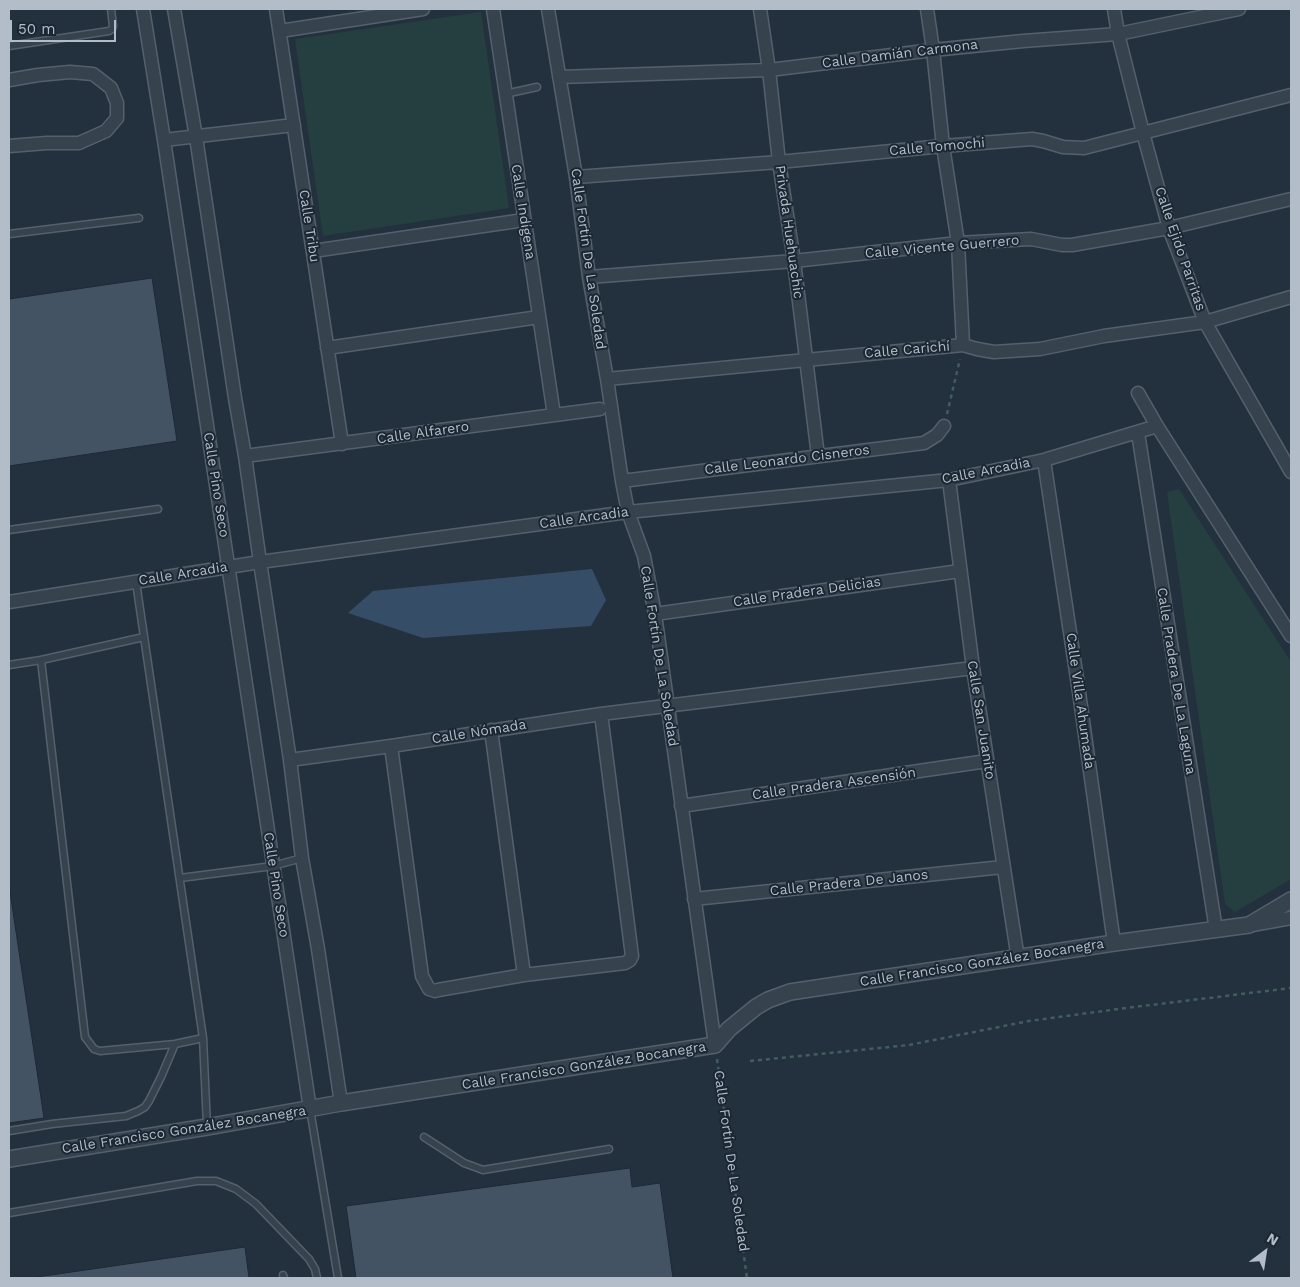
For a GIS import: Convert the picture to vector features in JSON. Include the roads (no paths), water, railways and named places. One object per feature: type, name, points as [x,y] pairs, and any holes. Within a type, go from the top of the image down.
[{"type":"street","name":"Calle Pino Seco","points":[[143,9],[310,1109]]},
{"type":"street","points":[[174,9],[196,137],[245,456],[290,760],[302,858],[318,949],[341,1104]]},
{"type":"street","name":"Calle Tribu","points":[[276,9],[342,444]]},
{"type":"street","points":[[280,31],[423,9]]},
{"type":"street","name":"Calle Indígena","points":[[493,9],[554,415]]},
{"type":"street","name":"Calle Fortín De La Soledad","points":[[548,9],[576,177],[589,277],[622,481],[628,512],[644,556],[655,614],[715,1046]]},
{"type":"street","name":"Privada Huehuachic","points":[[760,9],[818,456]]},
{"type":"street","points":[[927,9],[943,146],[958,243],[963,345]]},
{"type":"street","name":"Calle Ejido Parritas","points":[[1114,9],[1118,34],[1143,134],[1169,228],[1205,322],[1291,472]]},
{"type":"street","name":"Calle Damián Carmona","points":[[559,77],[769,70],[933,50],[1118,34],[1239,9]]},
{"type":"street","points":[[9,80],[70,72],[93,74],[111,88],[117,103],[117,118],[106,131],[80,142],[47,142],[9,146]]},
{"type":"street","name":"Calle Tomochi","points":[[576,177],[779,162],[1032,139],[1063,147],[1084,148],[1291,95]]},
{"type":"street","points":[[164,140],[294,126]]},
{"type":"street","name":"Calle Vicente Guerrero","points":[[589,277],[794,261],[958,243],[1031,239],[1072,245],[1169,228],[1291,199]]},
{"type":"street","points":[[313,251],[524,220]]},
{"type":"street","name":"Calle Carichí","points":[[607,379],[963,345],[977,350],[994,352],[1040,349],[1104,336],[1205,322],[1291,297]]},
{"type":"street","points":[[327,348],[539,317]]},
{"type":"street","points":[[1138,393],[1157,426],[1291,636]]},
{"type":"street","name":"Calle Alfarero","points":[[245,456],[600,409]]},
{"type":"street","name":"Calle Leonardo Cisneros","points":[[622,481],[924,443],[937,435],[944,426]]},
{"type":"street","name":"Calle Arcadia","points":[[9,602],[260,562],[628,512],[949,480],[1044,460],[1157,426]]},
{"type":"street","name":"Calle Pradera De La Laguna","points":[[1138,433],[1216,930]]},
{"type":"street","name":"Calle Villa Ahumada","points":[[1044,460],[1114,943]]},
{"type":"street","name":"Calle San Juanito","points":[[949,480],[973,668],[1018,959]]},
{"type":"street","name":"Calle Pradera Delicias","points":[[655,614],[960,571]]},
{"type":"street","name":"Calle Nómada","points":[[290,760],[601,714],[973,668]]},
{"type":"street","points":[[391,746],[422,976],[429,989],[435,991],[524,974],[625,963],[631,959],[632,954],[601,714]]},
{"type":"street","points":[[491,730],[524,974]]},
{"type":"street","name":"Calle Pradera Ascensión","points":[[681,806],[987,762]]},
{"type":"street","name":"Calle Pradera De Janos","points":[[694,899],[1003,867]]},
{"type":"street","points":[[1249,925],[1291,900]]},
{"type":"street","name":"Calle Francisco González Bocanegra","points":[[9,1159],[341,1104],[715,1046],[729,1029],[756,1007],[768,1000],[790,992],[1291,918]]},
{"type":"lane","points":[[9,46],[106,32],[112,29],[113,26],[111,9]]},
{"type":"lane","points":[[505,94],[537,87]]},
{"type":"lane","points":[[9,234],[139,218]]},
{"type":"lane","points":[[9,530],[158,509]]},
{"type":"lane","points":[[136,582],[203,1038],[207,1127]]},
{"type":"lane","points":[[9,665],[41,660],[144,637]]},
{"type":"lane","points":[[41,660],[86,1037],[94,1048],[100,1052],[175,1044],[203,1038]]},
{"type":"lane","points":[[180,878],[273,866],[302,858]]},
{"type":"lane","points":[[9,1131],[126,1116],[138,1112],[145,1107],[149,1100],[175,1044]]},
{"type":"lane","points":[[310,1109],[338,1278]]},
{"type":"lane","points":[[424,1137],[464,1163],[483,1170],[609,1149]]},
{"type":"lane","points":[[9,1213],[197,1181],[216,1181],[236,1188],[256,1204],[309,1259],[315,1269],[317,1278]]},
{"type":"water","points":[[592,569],[606,600],[591,626],[423,638],[348,613],[373,591]]}]
